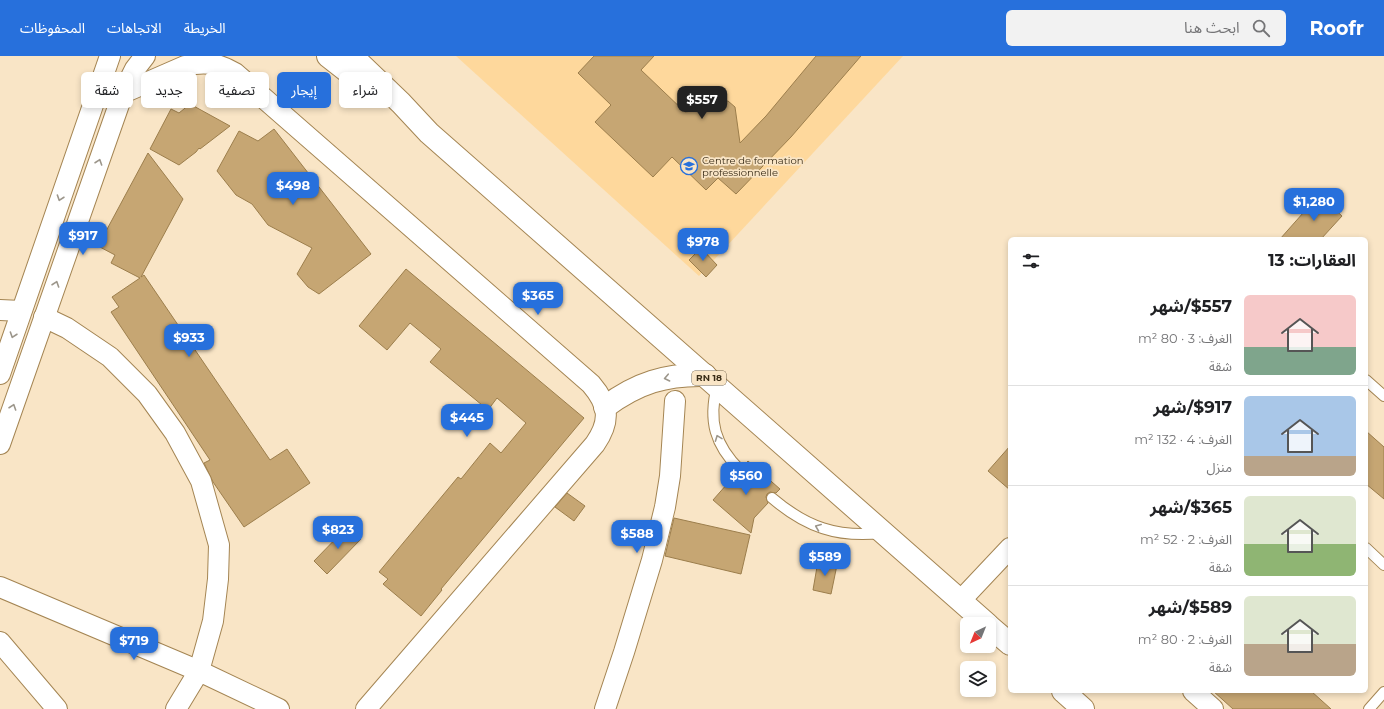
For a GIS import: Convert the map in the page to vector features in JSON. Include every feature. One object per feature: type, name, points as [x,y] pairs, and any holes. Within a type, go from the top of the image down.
[{"type":"main road","name":"RN 18","points":[[328,56],[429,133],[979,617]]},
{"type":"main road","name":"RN 18","points":[[352,56],[401,103],[429,133]]},
{"type":"main road","points":[[605,407],[620,396],[652,381],[676,376],[711,380]]},
{"type":"main road","name":"RN 18","points":[[996,632],[1008,642]]},
{"type":"main road","points":[[1065,693],[1083,709]]},
{"type":"street","points":[[133,72],[145,56]]},
{"type":"street","points":[[0,374],[106,59]]},
{"type":"street","points":[[133,89],[203,59],[226,68],[236,64],[591,384],[600,394],[605,407],[606,420],[602,433],[595,444],[366,709]]},
{"type":"street","points":[[0,444],[118,108]]},
{"type":"street","points":[[0,310],[21,311]]},
{"type":"street","points":[[44,317],[67,328],[110,357],[147,394],[175,432],[201,481],[219,545],[218,579],[213,621],[199,671],[176,709]]},
{"type":"street","points":[[605,709],[624,652],[666,507],[670,476],[675,401]]},
{"type":"street","points":[[961,600],[1008,550]]},
{"type":"street","points":[[0,587],[199,671],[279,709]]},
{"type":"street","points":[[0,642],[57,709]]},
{"type":"street","points":[[1195,693],[1213,709]]},
{"type":"lane","points":[[711,380],[713,400],[712,416],[715,431],[720,446],[729,459],[740,470]]},
{"type":"lane","points":[[1368,382],[1384,396]]},
{"type":"lane","points":[[772,498],[793,514],[824,529],[844,534],[864,535],[884,533]]},
{"type":"lane","points":[[1368,550],[1384,565]]},
{"type":"lane","points":[[1369,709],[1384,692]]},
{"type":"shaded area","name":"Centre de formation professionnelle","points":[[456,56],[903,56],[699,276]]},
{"type":"building","points":[[594,56],[654,56],[641,70],[685,112],[707,109],[713,103],[728,101],[735,107],[740,143],[766,116],[816,56],[861,56],[791,137],[736,194],[718,178],[706,190],[672,157],[653,177],[595,122],[611,105],[578,73]]},
{"type":"building","points":[[185,108],[197,108],[230,126],[200,149],[199,148],[179,165],[150,149],[171,109],[179,113]]},
{"type":"building","points":[[274,129],[371,254],[319,294],[308,287],[297,274],[312,248],[268,225],[252,204],[236,195],[217,171],[239,131],[258,141]]},
{"type":"building","points":[[148,153],[183,199],[141,277],[144,275],[270,460],[287,449],[310,483],[244,527],[213,482],[204,463],[210,460],[111,312],[119,307],[112,297],[140,278],[111,263],[115,255],[98,246]]},
{"type":"building","points":[[1319,195],[1342,216],[1323,237],[1282,237]]},
{"type":"building","points":[[701,248],[717,265],[706,277],[689,260]]},
{"type":"building","points":[[406,269],[584,418],[441,589],[442,590],[421,616],[383,584],[388,579],[379,572],[458,477],[461,479],[490,443],[501,453],[526,423],[497,398],[488,410],[430,362],[441,349],[410,323],[387,350],[359,326]]},
{"type":"building","points":[[1368,433],[1384,447],[1384,499],[1368,486]]},
{"type":"building","points":[[1008,448],[1008,488],[988,471]]},
{"type":"building","points":[[748,461],[780,489],[776,493],[770,492],[767,494],[766,497],[768,503],[754,518],[751,533],[713,500],[735,475],[741,476],[745,474],[746,469],[744,465]]},
{"type":"building","points":[[567,493],[585,506],[574,521],[555,507]]},
{"type":"building","points":[[674,518],[750,535],[741,574],[665,556]]},
{"type":"building","points":[[348,526],[361,539],[327,574],[314,561]]},
{"type":"building","points":[[818,561],[837,565],[831,594],[813,590]]},
{"type":"building","points":[[1215,693],[1313,693],[1331,709],[1233,709]]},
{"type":"place","name":"Centre de formation professionnelle","points":[[689,166]]}]
